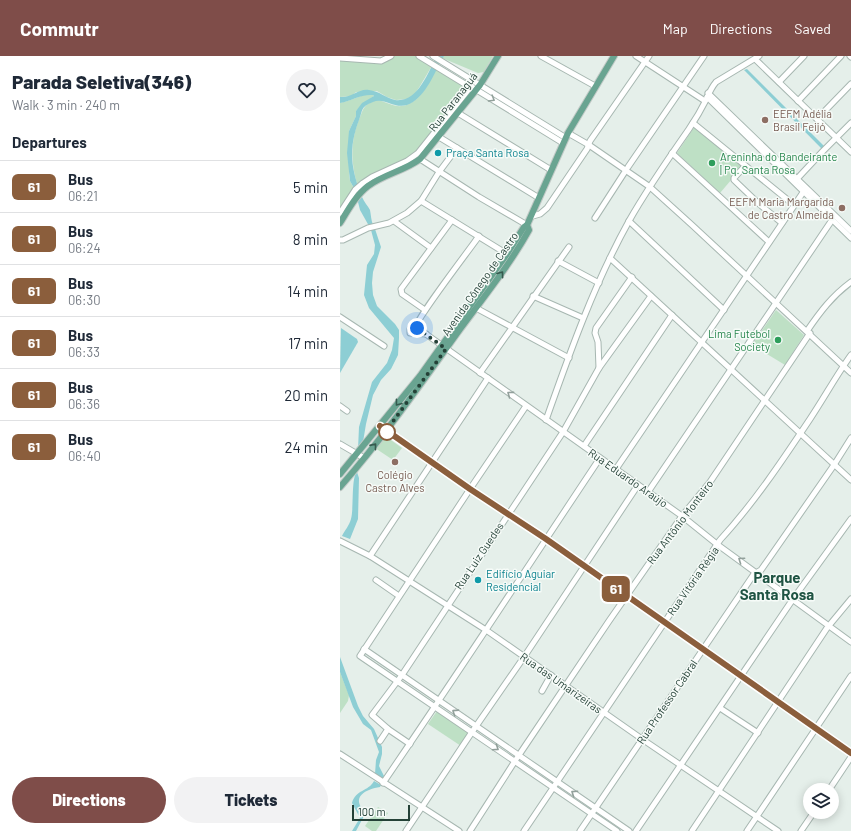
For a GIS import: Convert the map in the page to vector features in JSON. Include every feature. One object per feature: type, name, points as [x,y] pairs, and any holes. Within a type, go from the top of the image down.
[{"type":"main road","name":"Rua Paranaguá","points":[[358,192],[374,182],[409,166],[420,159],[458,113],[498,56]]},
{"type":"main road","name":"Avenida Cônego de Castro","points":[[340,487],[386,431],[477,300],[510,256],[524,227],[533,216],[539,198],[566,138],[595,86],[614,56]]},
{"type":"main road","points":[[340,223],[358,192]]},
{"type":"main road","name":"Avenida Cônego de Castro","points":[[340,474],[476,308],[477,300]]},
{"type":"street","points":[[340,58],[381,61],[391,56]]},
{"type":"street","points":[[340,213],[372,177],[414,157],[468,90],[468,86],[433,56]]},
{"type":"street","points":[[478,86],[495,56]]},
{"type":"street","points":[[541,56],[595,86]]},
{"type":"street","points":[[636,56],[683,87],[707,97],[796,181],[851,238]]},
{"type":"street","points":[[533,216],[540,214],[547,208],[649,56]]},
{"type":"street","points":[[595,218],[704,56]]},
{"type":"street","points":[[779,82],[804,56]]},
{"type":"street","points":[[798,101],[841,56]]},
{"type":"street","points":[[422,57],[478,86],[566,138],[589,145],[650,187],[851,373]]},
{"type":"street","points":[[546,420],[568,358],[610,258],[629,221],[693,123],[716,82],[757,57],[779,82],[851,152]]},
{"type":"street","points":[[817,119],[851,84]]},
{"type":"street","points":[[458,113],[552,170]]},
{"type":"street","points":[[693,123],[744,166],[794,205]]},
{"type":"street","points":[[796,181],[851,123]]},
{"type":"street","points":[[439,137],[539,198]]},
{"type":"street","points":[[340,240],[368,228],[394,221],[407,214],[421,201],[439,172],[457,148]]},
{"type":"street","points":[[672,153],[769,242]]},
{"type":"street","points":[[420,159],[527,225]]},
{"type":"street","points":[[744,166],[734,180],[758,203],[782,222]]},
{"type":"street","points":[[616,469],[805,190]]},
{"type":"street","points":[[805,190],[851,231]]},
{"type":"street","points":[[421,201],[510,256]]},
{"type":"street","points":[[425,310],[402,294],[401,291],[452,220]]},
{"type":"street","points":[[648,492],[832,220]]},
{"type":"street","points":[[394,221],[431,248]]},
{"type":"street","points":[[629,221],[724,310]]},
{"type":"street","points":[[426,334],[410,333],[410,329],[416,326],[425,310],[479,236]]},
{"type":"street","points":[[480,373],[569,247]]},
{"type":"street","points":[[610,258],[851,480]]},
{"type":"street","points":[[558,261],[599,283]]},
{"type":"street","points":[[599,368],[598,342],[595,333],[596,328],[632,278]]},
{"type":"street","name":"Rua Antônio Monteiro","points":[[470,831],[515,761],[626,596],[682,516],[710,482],[766,401],[828,302],[851,282]]},
{"type":"street","points":[[533,296],[584,318]]},
{"type":"street","name":"Rua Luiz Guedes","points":[[410,744],[388,729],[372,715],[402,675],[563,432],[599,368],[651,296]]},
{"type":"street","points":[[476,308],[568,358]]},
{"type":"street","points":[[584,446],[672,315]]},
{"type":"street","points":[[340,317],[384,346]]},
{"type":"street","name":"Rua Eduardo Araújo","points":[[416,326],[682,516],[718,545],[851,642]]},
{"type":"street","name":"Rua Vitória Régia","points":[[524,831],[720,540],[745,513],[800,434],[851,354]]},
{"type":"street","points":[[370,556],[488,378]]},
{"type":"street","points":[[340,406],[347,411]]},
{"type":"street","points":[[526,406],[360,656],[617,831]]},
{"type":"street","points":[[380,426],[431,463],[546,539],[851,753]]},
{"type":"street","name":"Rua Professor Cabral","points":[[580,831],[702,649],[754,574],[758,573],[834,465],[851,438]]},
{"type":"street","points":[[340,444],[364,458]]},
{"type":"street","points":[[382,782],[435,708],[600,458]]},
{"type":"street","points":[[406,831],[421,806],[524,657],[638,485]]},
{"type":"street","points":[[636,831],[793,599],[851,519]]},
{"type":"street","name":"Rua das Umarizeiras","points":[[340,541],[370,556],[486,630],[642,740],[778,831]]},
{"type":"street","points":[[376,580],[399,596]]},
{"type":"street","points":[[692,831],[830,626],[851,599]]},
{"type":"street","points":[[364,649],[629,831]]},
{"type":"street","points":[[542,691],[551,675]]},
{"type":"street","points":[[747,831],[851,676]]},
{"type":"street","points":[[720,708],[758,733]]},
{"type":"street","points":[[380,741],[388,729]]},
{"type":"street","points":[[340,754],[459,831]]},
{"type":"street","points":[[834,783],[851,757]]},
{"type":"street","points":[[801,831],[809,819]]},
{"type":"green space","points":[[391,56],[419,56],[433,64],[414,95],[407,99],[396,100],[377,91],[356,92],[352,96],[340,97],[340,58],[376,61]]},
{"type":"green space","points":[[444,56],[493,56],[484,72],[478,73],[442,58]]},
{"type":"green space","points":[[437,67],[469,87],[418,153],[358,187],[352,154],[355,130],[364,108],[369,103],[378,100],[396,106],[402,106],[414,101],[424,91]]},
{"type":"green space","points":[[368,94],[374,96],[356,111],[356,116],[349,131],[349,175],[350,181],[355,190],[340,213],[340,103]]},
{"type":"green space","name":"Areninha do Bandeirante | Pq. Santa Rosa","points":[[695,126],[743,166],[720,193],[677,153]]},
{"type":"green space","name":"Lima Futebol Society","points":[[776,310],[804,335],[785,365],[752,345]]},
{"type":"green space","points":[[384,435],[402,448],[393,460],[375,448]]},
{"type":"green space","points":[[340,672],[349,695],[348,701],[340,713]]},
{"type":"green space","points":[[437,711],[471,733],[461,746],[428,724]]},
{"type":"green space","points":[[378,807],[388,813],[376,831],[372,831],[365,826]]},
{"type":"water","points":[[437,56],[444,56],[423,93],[413,102],[402,106],[378,101],[364,107],[362,111],[353,140],[352,159],[358,187],[370,210],[373,225],[369,226],[360,210],[355,190],[350,181],[347,153],[349,131],[356,116],[356,111],[362,103],[374,96],[364,96],[340,103],[340,97],[365,90],[376,92],[395,100],[403,100],[416,92],[426,78]]},
{"type":"water","points":[[747,69],[824,146],[822,149],[744,70]]},
{"type":"water","points":[[375,229],[381,247],[373,272],[373,295],[377,306],[399,330],[398,355],[391,369],[381,380],[373,395],[363,442],[358,449],[359,427],[372,382],[387,363],[392,350],[394,338],[369,308],[364,295],[367,265],[374,254],[375,245],[371,230]]},
{"type":"water","points":[[341,328],[357,339],[358,342],[340,373]]},
{"type":"water","points":[[357,472],[359,478],[358,519],[350,539],[342,536],[351,519],[353,486]]},
{"type":"water","points":[[340,657],[358,706],[363,716],[374,729],[382,747],[379,766],[384,776],[383,778],[375,774],[376,760],[379,752],[371,730],[363,724],[353,707],[340,672]]},
{"type":"water","points":[[374,781],[381,785],[380,787],[365,792],[359,798],[361,807],[365,812],[356,831],[352,831],[360,818],[352,803],[354,798],[356,795],[369,787]]},
{"type":"bus line","name":"61","points":[[380,426],[470,489],[546,539],[851,753]]},
{"type":"place","name":"EEFM Adélia Brasil Feijó","points":[[765,120]]},
{"type":"place","name":"Praça Santa Rosa","points":[[438,153]]},
{"type":"place","name":"Areninha do Bandeirante | Pq. Santa Rosa","points":[[712,163]]},
{"type":"place","name":"EEFM Maria Margarida de Castro Almeida","points":[[842,208]]},
{"type":"place","name":"Lima Futebol Society","points":[[778,340]]},
{"type":"place","name":"Colégio Castro Alves","points":[[395,462]]},
{"type":"place","name":"Edifício Aguiar Residencial","points":[[478,580]]},
{"type":"district","name":"Parque Santa Rosa","points":[[777,586]]},
{"type":"route","points":[[387,432],[386,431],[446,349],[417,328]]}]
